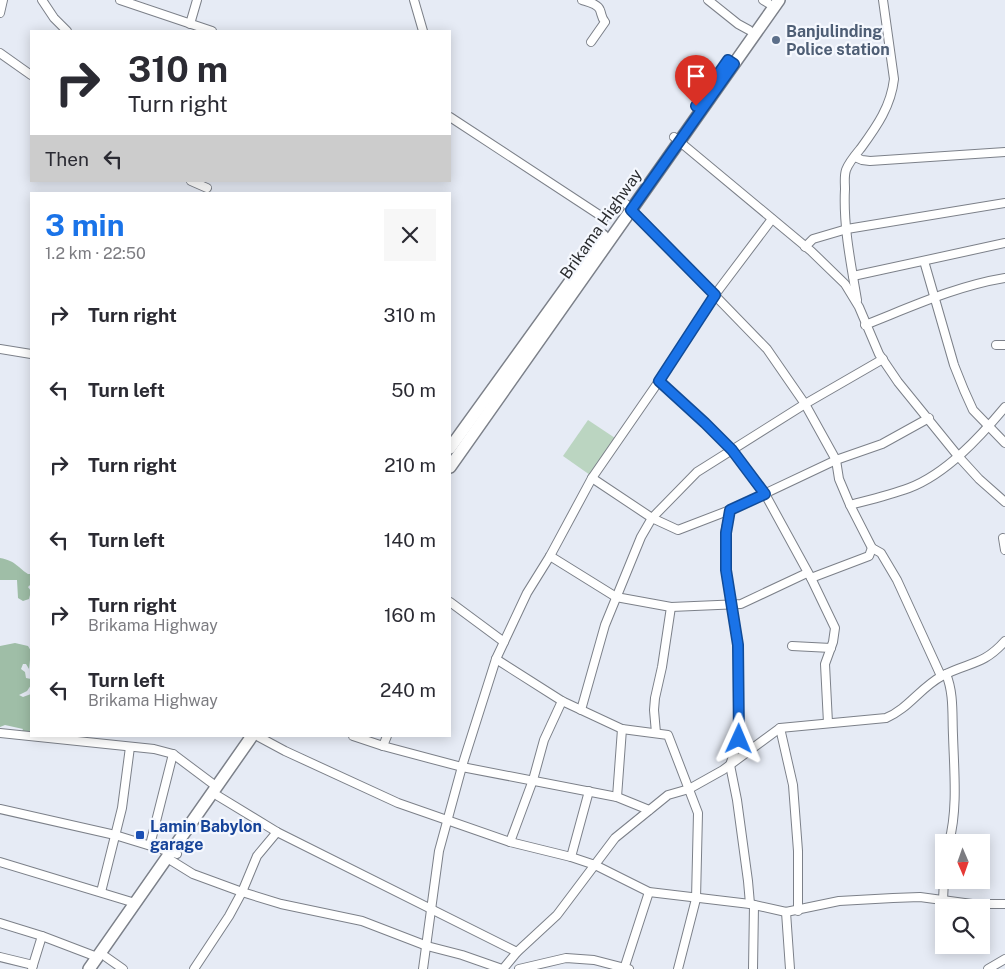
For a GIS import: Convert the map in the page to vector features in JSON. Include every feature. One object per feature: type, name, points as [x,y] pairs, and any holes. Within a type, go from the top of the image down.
[{"type":"highway","name":"Brikama Highway","points":[[731,62],[749,30],[770,1]]},
{"type":"highway","name":"Brikama Highway","points":[[451,466],[731,62],[770,1]]},
{"type":"highway","name":"Brikama Highway","points":[[451,447],[629,207]]},
{"type":"highway","points":[[217,791],[251,737]]},
{"type":"highway","points":[[89,969],[101,957],[217,791],[259,737]]},
{"type":"highway","points":[[97,969],[101,957],[135,903],[173,856]]},
{"type":"street","points":[[0,13],[3,0]]},
{"type":"street","points":[[42,0],[54,18],[66,30]]},
{"type":"street","points":[[120,0],[190,24],[199,29]]},
{"type":"street","points":[[190,24],[197,0]]},
{"type":"street","points":[[414,0],[423,30]]},
{"type":"street","points":[[582,0],[598,7],[601,17],[605,22],[591,42]]},
{"type":"street","points":[[708,0],[738,24],[749,30]]},
{"type":"street","points":[[883,0],[894,79],[892,92],[887,108],[846,170],[844,203],[846,229],[859,307],[865,325],[898,382],[958,456],[979,479],[1005,502]]},
{"type":"street","points":[[0,52],[30,74]]},
{"type":"street","points":[[451,118],[604,218]]},
{"type":"street","points":[[677,139],[805,246],[839,277],[846,284],[859,307]]},
{"type":"street","points":[[855,157],[870,161],[1005,152]]},
{"type":"street","points":[[193,182],[207,188]]},
{"type":"street","points":[[805,246],[813,239],[846,229],[1005,203]]},
{"type":"street","points":[[629,207],[767,349],[805,404],[836,460],[839,479],[850,505],[872,548],[881,553],[892,572],[944,675],[950,683],[954,799],[951,834]]},
{"type":"street","points":[[423,969],[439,851],[462,767],[496,659],[527,593],[550,556],[592,478],[715,295],[772,219]]},
{"type":"street","points":[[839,277],[1005,243]]},
{"type":"street","points":[[924,261],[954,365],[964,390],[973,410],[1005,443]]},
{"type":"street","points":[[865,325],[935,297],[969,286],[1005,278]]},
{"type":"street","points":[[996,345],[1005,345]]},
{"type":"street","points":[[0,349],[30,354]]},
{"type":"street","points":[[581,710],[605,625],[641,537],[652,518],[697,472],[805,404],[883,359]]},
{"type":"street","points":[[659,381],[732,450],[765,494],[835,628],[825,664],[828,723]]},
{"type":"street","points":[[850,505],[910,488],[934,474],[958,456],[989,426],[1005,407]]},
{"type":"street","points":[[592,478],[652,518],[678,530],[730,510],[836,460],[882,444],[928,418]]},
{"type":"street","points":[[730,510],[725,553],[738,645],[739,739],[730,765],[752,904],[753,969]]},
{"type":"street","points":[[1003,538],[1005,550]]},
{"type":"street","points":[[550,556],[616,597],[671,607],[741,604],[809,576],[868,556],[872,548]]},
{"type":"street","points":[[451,603],[504,642]]},
{"type":"street","points":[[656,733],[655,698],[662,667],[671,607]]},
{"type":"street","points":[[0,809],[115,835],[150,845],[173,856],[193,874],[242,892],[281,904],[362,921],[427,946],[462,955],[502,969],[517,952],[557,915],[615,838],[668,795],[688,789],[730,765],[780,728],[886,718],[898,713],[914,697],[944,675],[982,661],[996,651],[1005,641]]},
{"type":"street","points":[[792,646],[831,648]]},
{"type":"street","points":[[496,659],[562,701],[581,710],[622,728],[668,735],[698,813],[696,899],[678,969]]},
{"type":"street","points":[[510,842],[533,780],[544,740],[562,701]]},
{"type":"street","points":[[617,797],[622,728]]},
{"type":"street","points":[[780,728],[793,785],[798,851],[798,911]]},
{"type":"street","points":[[0,733],[30,736]]},
{"type":"street","points":[[37,737],[154,749],[173,754],[217,791],[277,832],[517,952]]},
{"type":"street","points":[[262,737],[285,752],[398,803],[510,842],[596,865],[649,892],[696,899],[752,904],[786,912],[839,901],[920,897],[935,899]]},
{"type":"street","points":[[356,737],[462,767],[617,797],[649,810]]},
{"type":"street","points":[[383,746],[387,737]]},
{"type":"street","points":[[101,892],[122,808],[130,747]]},
{"type":"street","points":[[150,845],[173,754]]},
{"type":"street","points":[[571,857],[588,791]]},
{"type":"street","points":[[194,969],[229,916],[242,892],[257,856],[277,832]]},
{"type":"street","points":[[0,862],[135,903]]},
{"type":"street","points":[[519,969],[573,958],[594,960],[626,969],[649,892]]},
{"type":"street","points":[[990,904],[1005,904]]},
{"type":"street","points":[[786,912],[790,969]]},
{"type":"street","points":[[0,923],[101,957],[123,969]]},
{"type":"street","points":[[0,957],[33,967],[42,936]]},
{"type":"street","points":[[988,969],[1005,959]]},
{"type":"green space","points":[[588,420],[615,438],[590,475],[563,456]]},
{"type":"green space","points":[[0,558],[13,562],[30,574],[29,599],[23,601],[18,598],[17,580],[0,580]]},
{"type":"green space","points":[[15,643],[28,646],[30,649],[29,669],[26,664],[23,664],[21,669],[25,672],[26,678],[30,679],[30,686],[27,691],[19,695],[23,697],[30,694],[30,736],[21,733],[23,729],[5,725],[0,727],[0,646]]},
{"type":"place","name":"Banjulinding Police station","points":[[776,40]]},
{"type":"place","name":"Lamin Babylon garage","points":[[140,835]]},
{"type":"route","points":[[696,106],[728,60],[734,64],[631,210],[715,295],[659,381],[732,450],[765,494],[730,510],[726,533],[726,570],[738,645],[739,739]]}]
